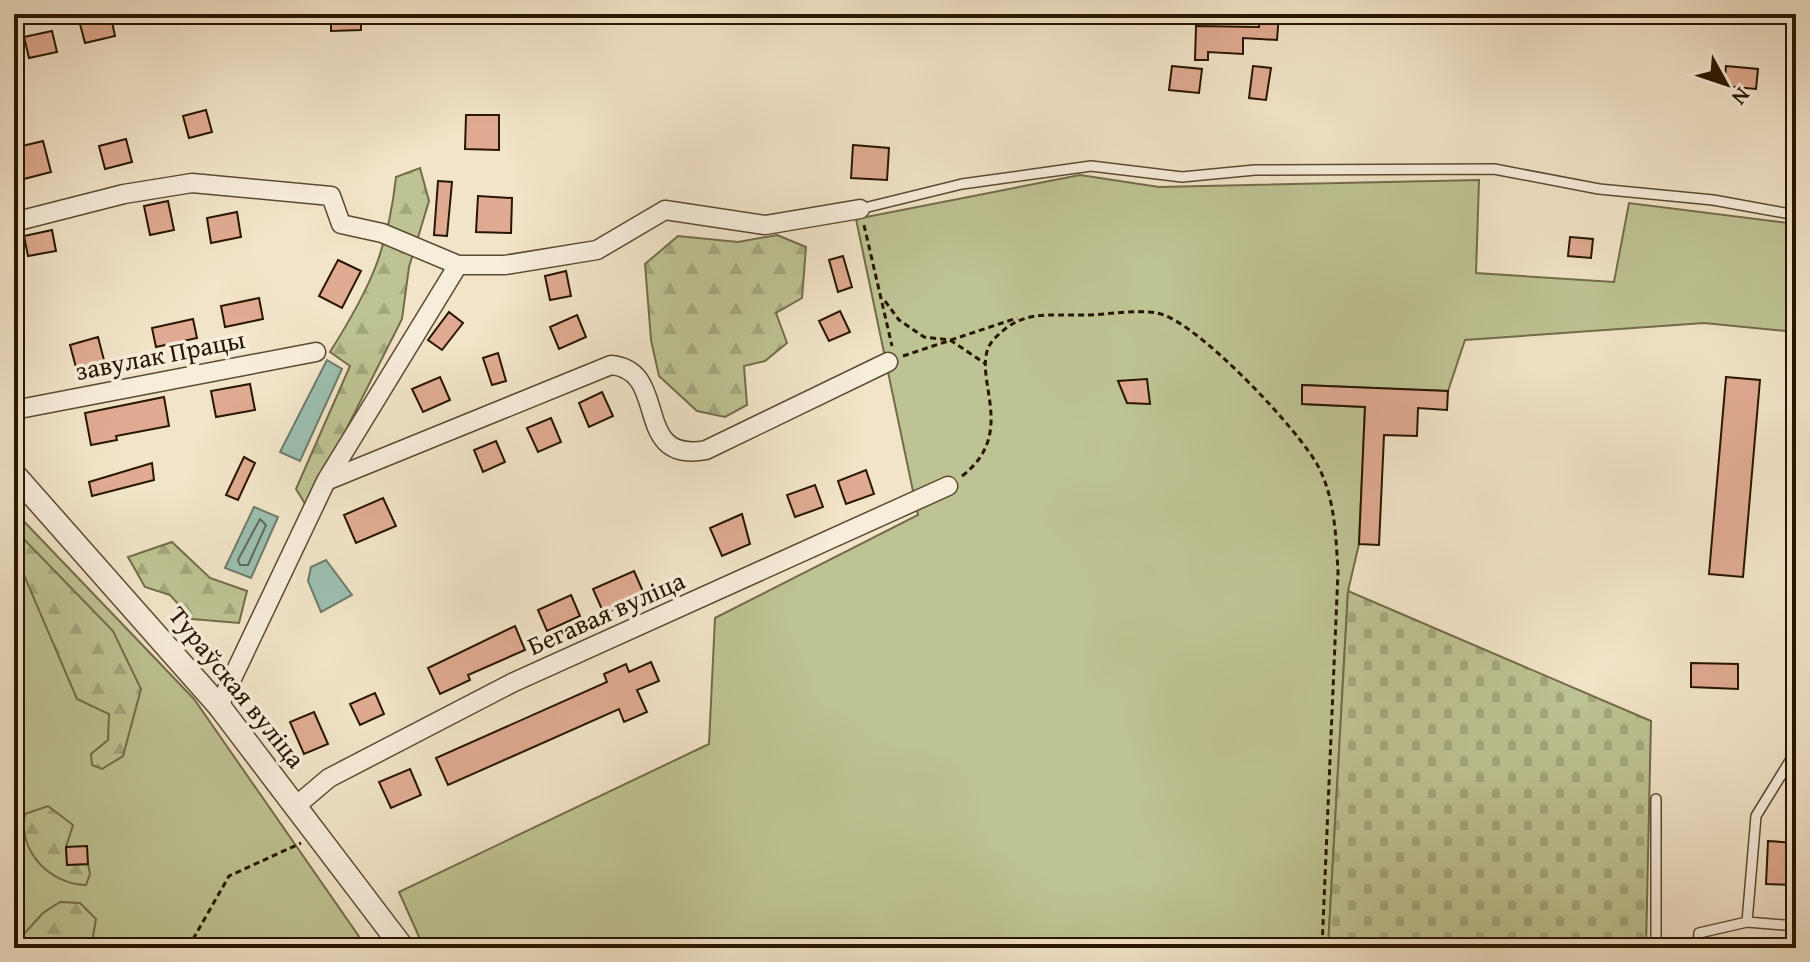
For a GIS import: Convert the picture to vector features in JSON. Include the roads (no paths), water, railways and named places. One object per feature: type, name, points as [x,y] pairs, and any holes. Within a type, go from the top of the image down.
[{"type":"street","points":[[14,222],[124,194],[192,183],[331,196],[341,224],[382,233],[458,265],[505,265],[597,250],[665,210],[765,225],[860,209]]},
{"type":"street","points":[[219,706],[326,481],[458,265]]},
{"type":"street","name":"завулак Працы","points":[[14,410],[316,352]]},
{"type":"street","points":[[326,481],[611,365],[626,366],[638,375],[660,437],[685,454],[706,450],[888,362]]},
{"type":"street","name":"Тураўская вуліца","points":[[14,474],[219,706],[403,948]]},
{"type":"street","name":"Бегавая вуліца","points":[[297,805],[329,778],[512,683],[948,486]]},
{"type":"lane","points":[[860,209],[962,184],[1091,166],[1182,177],[1255,170],[1494,169],[1599,189],[1713,200],[1796,215]]},
{"type":"lane","points":[[1796,654],[1793,691],[1796,700]]},
{"type":"lane","points":[[1747,922],[1756,816],[1796,751]]},
{"type":"lane","points":[[1656,799],[1656,948]]},
{"type":"lane","points":[[1698,948],[1699,933],[1747,922],[1796,926]]},
{"type":"water","points":[[327,360],[342,369],[300,461],[280,452]]},
{"type":"water","points":[[254,507],[278,517],[251,578],[225,568]]},
{"type":"water","points":[[326,560],[352,595],[321,612],[308,581],[311,567]]}]
